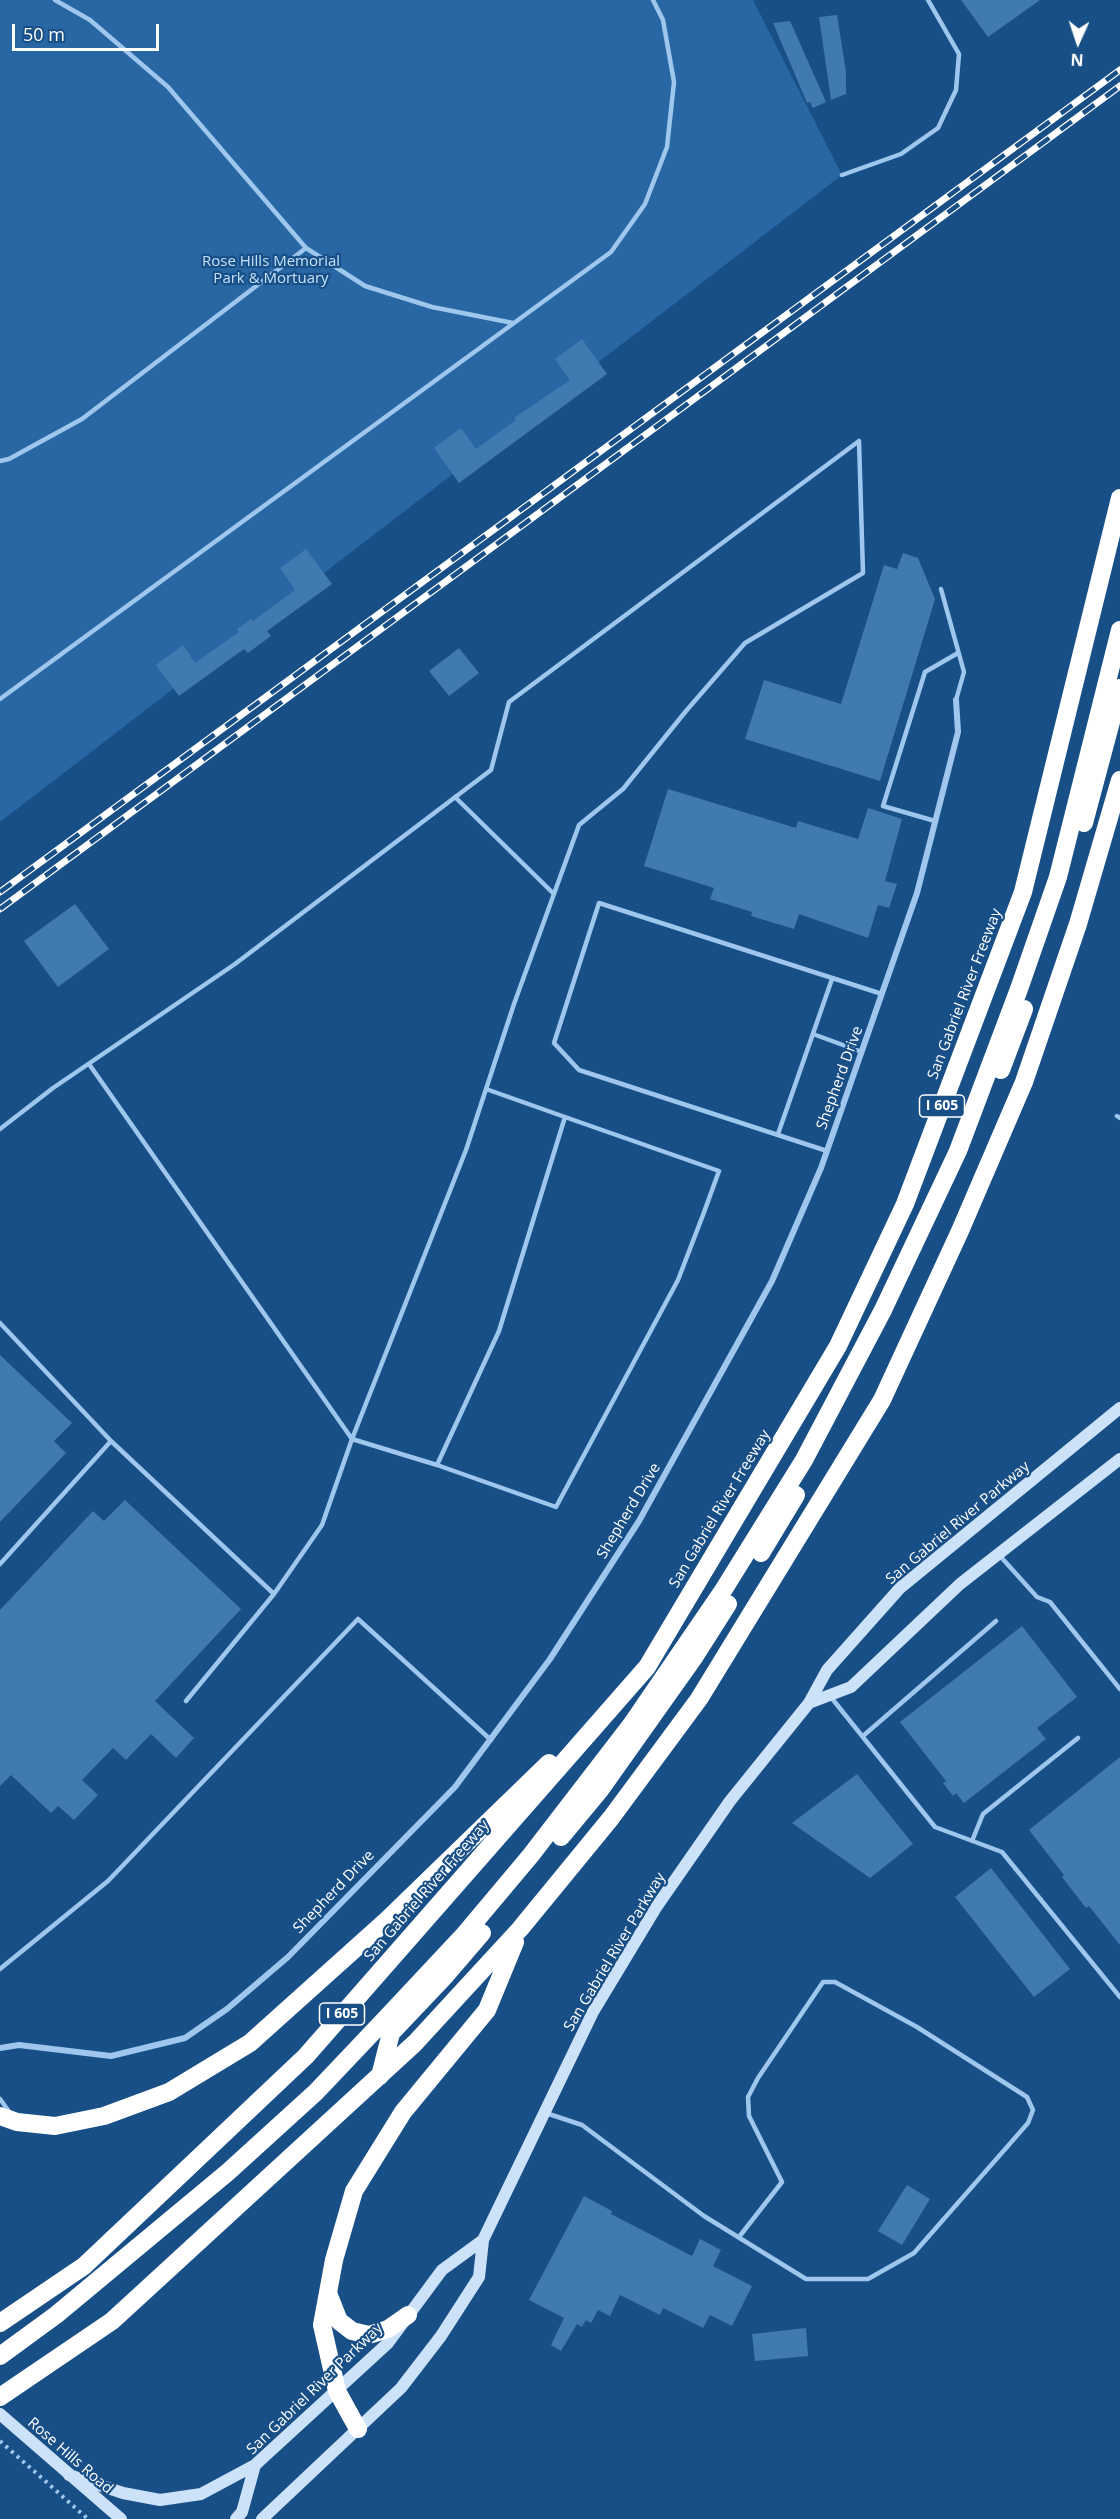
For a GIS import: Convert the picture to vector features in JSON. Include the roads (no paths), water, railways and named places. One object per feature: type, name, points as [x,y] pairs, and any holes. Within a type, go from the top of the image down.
[{"type":"highway","name":"San Gabriel River Freeway","points":[[0,2323],[84,2266],[306,2056],[647,1667],[838,1346],[905,1204],[1023,892],[1120,498]]},
{"type":"highway","points":[[0,2356],[56,2316],[228,2172],[316,2092],[389,2015],[463,1936],[531,1856],[624,1733],[724,1589],[804,1460],[883,1310],[958,1151],[1058,877],[1120,630]]},
{"type":"highway","points":[[379,2077],[391,2033],[446,1975],[600,1790],[695,1656],[783,1519],[872,1358],[943,1210],[1013,1040],[1056,915],[1090,804],[1120,688]]},
{"type":"highway","points":[[0,2397],[111,2321],[415,2043],[520,1929],[612,1818],[699,1700],[882,1400],[960,1231],[1024,1082],[1078,924],[1120,780]]},
{"type":"highway","points":[[8,2119],[55,2127],[104,2116],[169,2092],[250,2043],[387,1920],[647,1667]]},
{"type":"highway","points":[[358,2429],[338,2391],[322,2325],[334,2260],[354,2191],[403,2112],[487,2010],[520,1929]]},
{"type":"highway","points":[[328,2292],[339,2321],[352,2331],[369,2335],[388,2329],[408,2315]]},
{"type":"main road","name":"San Gabriel River Parkway","points":[[262,2519],[401,2388],[441,2336],[479,2277],[483,2240],[593,2012],[657,1906],[730,1801],[809,1703],[827,1670],[900,1588],[1120,1408]]},
{"type":"main road","points":[[809,1703],[851,1687],[960,1584],[1120,1459]]},
{"type":"main road","name":"San Gabriel River Parkway","points":[[236,2519],[242,2512],[255,2465],[388,2343],[442,2270],[483,2240]]},
{"type":"main road","name":"Rose Hills Road","points":[[0,2414],[121,2519]]},
{"type":"main road","points":[[69,2475],[123,2493],[160,2500],[201,2494],[255,2465]]},
{"type":"street","name":"Shepherd Drive","points":[[0,2048],[19,2045],[111,2056],[185,2038],[227,2009],[288,1957],[455,1787],[550,1659],[639,1521],[772,1281],[827,1151],[917,893],[958,732],[956,700]]},
{"type":"lane","points":[[55,0],[90,20],[168,87],[306,248],[365,286],[432,307],[513,323]]},
{"type":"lane","points":[[0,699],[611,252],[645,204],[667,147],[674,82],[663,20],[653,0]]},
{"type":"lane","points":[[842,175],[901,154],[938,128],[956,90],[959,54],[928,0]]},
{"type":"lane","points":[[0,461],[9,459],[82,419],[306,248]]},
{"type":"lane","points":[[0,1129],[89,1064],[235,964],[491,770],[509,702],[859,441],[863,573],[745,643],[623,789],[579,825],[514,1004],[466,1150],[352,1439],[322,1525],[274,1594],[186,1701]]},
{"type":"lane","points":[[941,589],[964,672],[956,700]]},
{"type":"lane","points":[[935,821],[883,806],[925,672],[958,653]]},
{"type":"lane","points":[[456,797],[554,894]]},
{"type":"lane","points":[[827,1151],[579,1070],[554,1043],[599,903],[882,994]]},
{"type":"lane","points":[[778,1134],[832,979]]},
{"type":"lane","points":[[813,1034],[862,1052]]},
{"type":"lane","points":[[89,1064],[352,1439],[437,1464],[556,1507],[678,1280],[718,1171],[486,1089]]},
{"type":"lane","points":[[437,1464],[499,1331],[565,1117]]},
{"type":"lane","points":[[0,1323],[111,1441],[274,1594]]},
{"type":"lane","points":[[0,1564],[111,1441]]},
{"type":"lane","points":[[999,1554],[1037,1598],[1050,1602],[1120,1689]]},
{"type":"lane","points":[[0,1969],[108,1881],[358,1619],[491,1740]]},
{"type":"lane","points":[[862,1736],[996,1621]]},
{"type":"lane","points":[[830,1696],[935,1827],[1002,1852],[1120,1997]]},
{"type":"lane","points":[[972,1841],[983,1814],[1078,1738]]},
{"type":"lane","points":[[544,2112],[582,2125],[704,2216],[806,2279],[868,2279],[914,2253],[1028,2123],[1033,2110],[1030,2103],[1027,2097],[917,2027],[835,1982],[823,1982],[758,2078],[748,2097],[749,2116],[782,2182],[739,2237]]},
{"type":"lane","points":[[0,2099],[8,2119]]},
{"type":"railway","points":[[0,892],[1120,70]]},
{"type":"railway","points":[[0,909],[1120,86]]},
{"type":"park label","name":"Rose Hills Memorial Park & Mortuary","points":[[271,270]]}]
